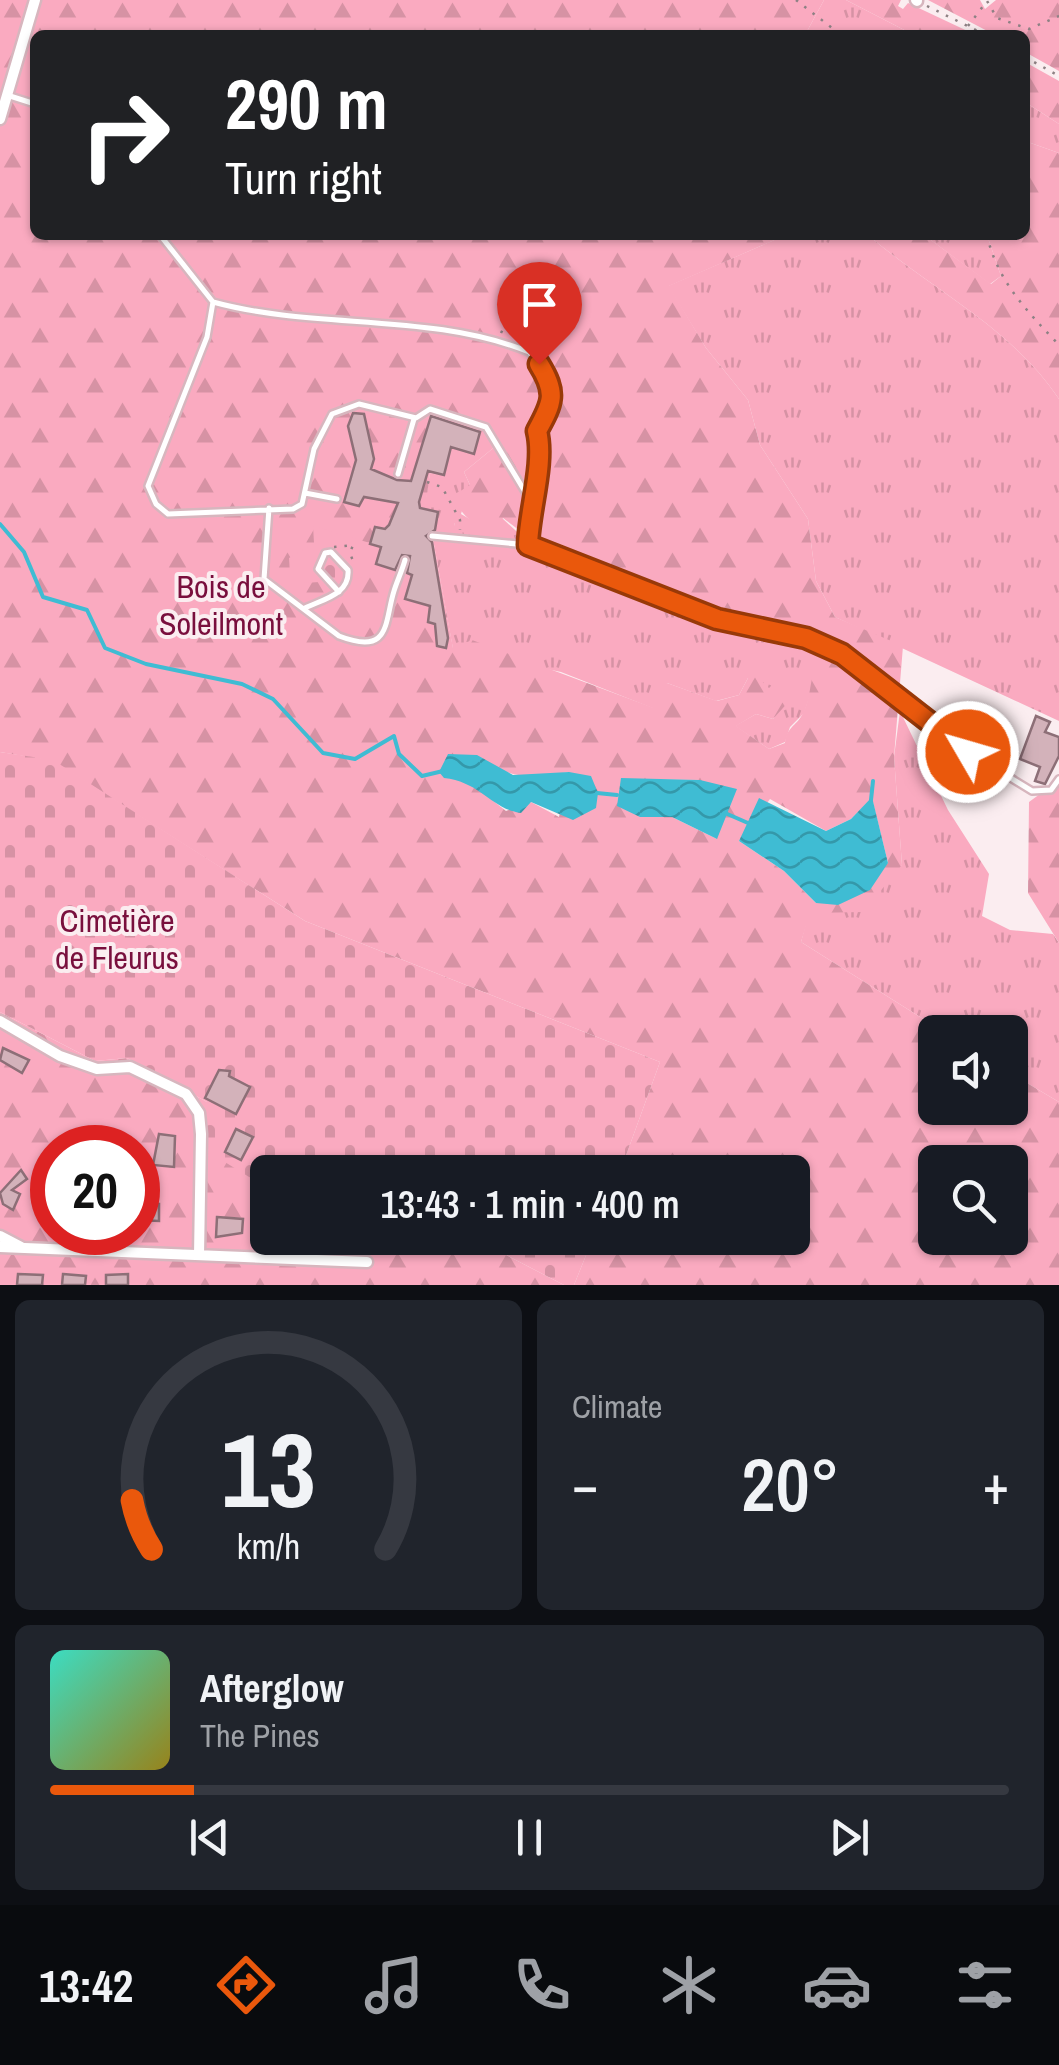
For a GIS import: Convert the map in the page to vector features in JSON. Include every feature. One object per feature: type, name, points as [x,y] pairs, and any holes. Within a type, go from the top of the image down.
[{"type":"street","points":[[0,119],[35,0]]},
{"type":"street","points":[[0,1021],[60,1056],[97,1069],[130,1067],[186,1094],[199,1112],[201,1134],[199,1255]]},
{"type":"street","points":[[0,1236],[24,1248]]},
{"type":"street","points":[[0,1247],[367,1262]]},
{"type":"lane","points":[[7,95],[30,102]]},
{"type":"lane","points":[[164,240],[212,302],[288,319],[438,331],[529,352],[554,387],[553,404],[537,431],[538,468],[530,500],[528,545]]},
{"type":"lane","points":[[212,302],[207,337],[148,486],[156,504],[168,514],[293,508],[302,504],[314,449],[332,414],[359,404],[414,418],[430,410],[486,426],[530,500]]},
{"type":"lane","points":[[398,474],[414,418]]},
{"type":"lane","points":[[305,493],[337,499]]},
{"type":"lane","points":[[268,508],[264,578],[339,636],[354,642],[377,638],[391,622],[394,588],[405,560]]},
{"type":"lane","points":[[432,536],[528,545],[717,619],[806,638],[842,654],[968,752],[1032,791],[1051,790],[1059,779]]},
{"type":"lane","points":[[305,608],[340,592],[350,574],[331,552],[320,556],[318,569],[340,592]]},
{"type":"path","points":[[796,0],[835,30]]},
{"type":"path","points":[[916,0],[976,30]]},
{"type":"path","points":[[968,26],[987,0],[998,18],[1029,29],[1059,16]]},
{"type":"path","points":[[1030,60],[1059,76]]},
{"type":"path","points":[[987,240],[993,262],[1010,291],[1059,345]]},
{"type":"path","points":[[495,343],[526,285]]},
{"type":"path","points":[[427,482],[442,487],[460,520],[460,538]]},
{"type":"path","points":[[331,552],[335,546],[353,545],[350,574]]},
{"type":"green space","name":"Bois de Soleilmont","points":[[0,0],[824,0],[808,30],[30,30],[30,240],[775,240],[669,286],[706,348],[748,400],[760,445],[808,519],[816,581],[835,617],[903,646],[894,757],[902,865],[863,912],[810,913],[801,942],[918,1016],[918,1125],[1028,1125],[1028,1084],[1059,1102],[1059,1285],[574,1285],[586,1255],[810,1255],[810,1155],[626,1155],[660,1062],[305,921],[53,761],[0,752]],"holes":[[[481,430],[497,445],[464,472],[470,485],[454,495],[469,520],[490,528],[497,527],[503,518],[528,537],[528,542],[463,536],[462,530],[454,529],[455,522],[434,523],[425,509],[430,473],[443,477],[450,449],[473,456]],[[433,539],[525,549],[679,612],[814,646],[824,652],[815,667],[802,715],[789,730],[785,743],[769,749],[736,726],[756,714],[773,719],[792,698],[794,688],[786,680],[776,681],[769,688],[755,675],[748,678],[739,695],[717,701],[660,684],[654,708],[472,640],[453,648]],[[497,768],[523,776],[569,772],[559,817],[531,802],[506,811],[467,780]],[[621,779],[700,780],[717,839],[672,817]],[[872,798],[888,863],[816,903],[784,871],[739,841],[770,799],[826,831],[851,819]]]},
{"type":"green space","points":[[824,0],[846,0],[904,30],[808,30]]},
{"type":"green space","points":[[846,0],[901,0],[898,6],[903,9],[908,3],[965,30],[904,30]]},
{"type":"green space","points":[[928,0],[980,0],[985,9],[996,0],[1059,0],[1059,71],[1030,55],[1030,30],[985,30]]},
{"type":"green space","points":[[1030,65],[1059,81],[1059,124],[1030,105]]},
{"type":"green space","points":[[1030,105],[1059,124],[1059,153],[1030,143]]},
{"type":"green space","points":[[1030,143],[1059,153],[1059,399],[1040,374],[994,330],[874,240],[931,240],[991,284],[1001,276],[989,240],[1030,240]]},
{"type":"green space","points":[[774,240],[874,240],[994,330],[1040,374],[1059,399],[1059,721],[835,617],[816,581],[808,519],[760,445],[748,400],[706,348],[668,286]]},
{"type":"green space","points":[[931,240],[989,240],[1001,276],[990,284]]},
{"type":"green space","points":[[481,429],[497,445],[464,472],[470,485],[461,514],[480,525],[502,518],[528,542],[462,536],[453,529],[455,523],[434,523],[424,510],[430,473],[442,476],[450,449]]},
{"type":"green space","points":[[313,526],[380,546],[369,576],[350,580],[330,555],[320,566],[335,581],[304,583],[290,575],[289,558],[314,543]]},
{"type":"green space","points":[[433,539],[525,549],[679,612],[825,651],[804,713],[790,727],[785,742],[769,749],[735,726],[756,714],[773,719],[786,702],[748,678],[739,695],[716,701],[667,683],[655,709],[561,672],[453,649]]},
{"type":"green space","points":[[330,555],[347,571],[347,578],[335,581],[321,570],[324,556]]},
{"type":"green space","points":[[900,711],[948,810],[989,874],[982,916],[1010,930],[1053,934],[1059,943],[1059,1102],[1028,1084],[1028,1015],[918,1016],[801,942],[809,912],[902,865],[894,757]]},
{"type":"green space","name":"Cimetière de Fleurus","points":[[0,752],[53,760],[305,921],[660,1062],[626,1155],[250,1155],[250,1178],[207,1151],[207,1102],[127,1058],[95,1061],[0,1012]]},
{"type":"green space","points":[[1059,780],[1059,943],[1028,893],[1029,802]]},
{"type":"green space","points":[[0,1012],[95,1061],[127,1058],[207,1102],[250,1166],[250,1255],[506,1255],[564,1285],[0,1285]]},
{"type":"green space","points":[[506,1255],[586,1255],[574,1285],[564,1285]]},
{"type":"water","points":[[448,754],[477,755],[513,775],[569,772],[591,776],[598,793],[596,808],[573,820],[531,802],[521,813],[511,811],[457,780],[444,778],[439,772]]},
{"type":"water","points":[[621,778],[700,780],[737,789],[717,839],[672,817],[640,817],[617,806]]},
{"type":"water","points":[[872,797],[888,863],[870,890],[838,905],[816,903],[784,871],[739,841],[759,798],[826,831],[851,819]]},
{"type":"building","points":[[353,413],[364,414],[374,459],[371,469],[397,480],[411,481],[431,416],[480,432],[474,454],[451,447],[444,475],[428,471],[419,502],[420,508],[438,512],[435,530],[426,536],[432,542],[448,638],[446,648],[437,646],[435,624],[428,622],[430,606],[405,599],[412,575],[407,573],[410,556],[402,555],[395,570],[376,564],[381,547],[370,544],[375,527],[385,529],[389,525],[398,503],[364,497],[359,506],[344,502],[356,460],[348,426]]},
{"type":"building","points":[[1036,716],[1050,722],[1045,732],[1059,737],[1059,756],[1045,784],[1035,781],[1040,767],[1020,759]]},
{"type":"building","points":[[979,740],[999,748],[994,760],[976,749]]},
{"type":"building","points":[[3,1048],[29,1060],[22,1073],[0,1060]]},
{"type":"building","points":[[219,1070],[230,1071],[229,1076],[250,1087],[236,1114],[205,1098]]},
{"type":"building","points":[[236,1129],[253,1137],[241,1160],[225,1152]]},
{"type":"building","points":[[160,1134],[175,1136],[174,1167],[160,1166]]},
{"type":"building","points":[[21,1170],[27,1179],[12,1190],[20,1194],[13,1210],[3,1204],[0,1193]]},
{"type":"building","points":[[217,1217],[243,1219],[242,1233],[216,1237]]},
{"type":"building","points":[[18,1274],[43,1275],[42,1285],[17,1285]]},
{"type":"building","points":[[63,1274],[86,1276],[85,1285],[62,1285]]},
{"type":"building","points":[[128,1274],[128,1285],[106,1285],[106,1275]]},
{"type":"waterway","points":[[0,524],[24,552],[43,597],[87,610],[105,648],[146,664],[242,684],[273,699],[323,753],[355,759],[394,736],[399,754],[422,776],[443,771]]},
{"type":"waterway","points":[[871,800],[873,781]]},
{"type":"waterway","points":[[597,793],[617,795]]},
{"type":"waterway","points":[[725,813],[748,823]]},
{"type":"route","points":[[539,364],[554,387],[553,404],[537,431],[540,443],[530,500],[528,545],[717,619],[806,638],[842,654],[968,752]]}]
